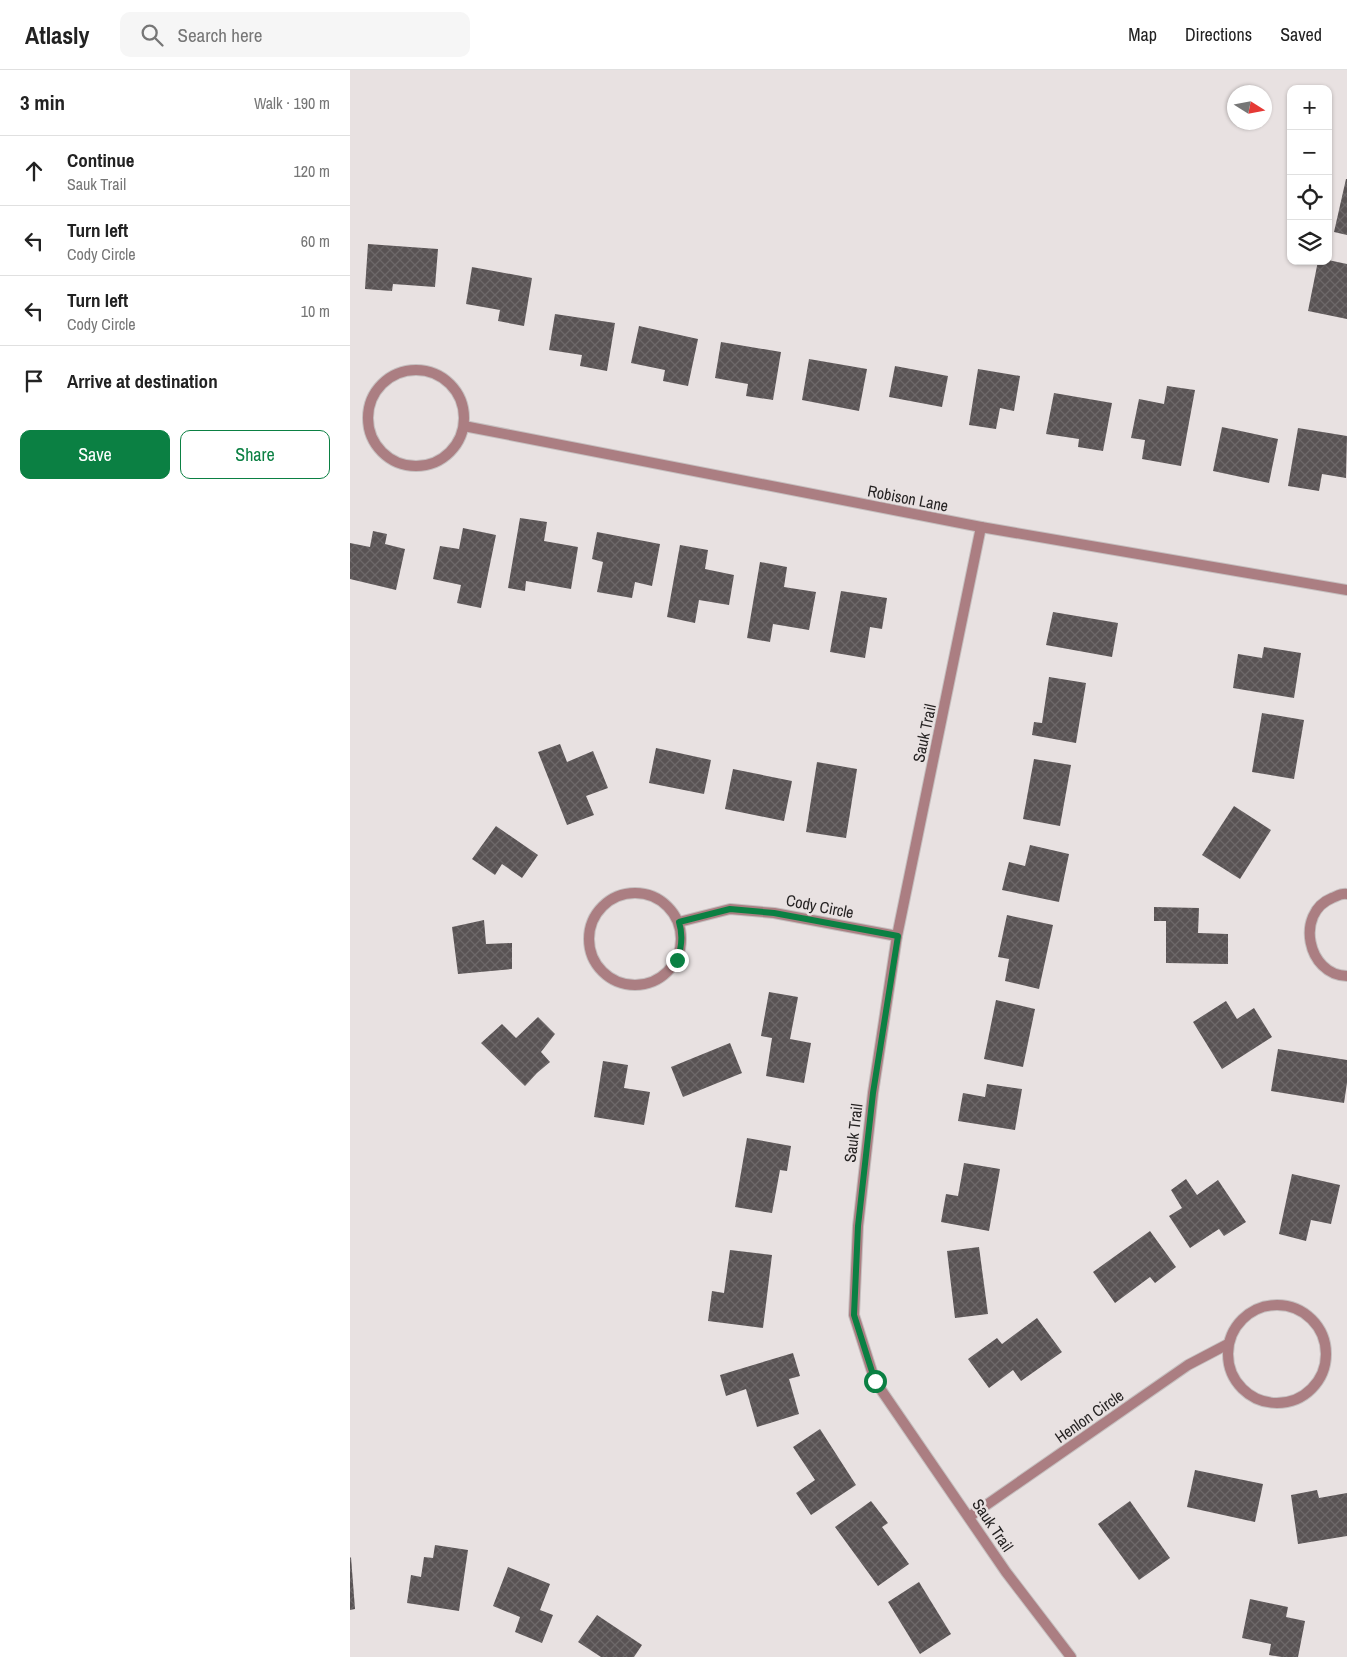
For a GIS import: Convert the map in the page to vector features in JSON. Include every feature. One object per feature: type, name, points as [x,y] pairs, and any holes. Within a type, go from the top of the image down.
[{"type":"street","points":[[408,369],[424,369],[439,374],[451,383],[460,396],[465,411],[464,426],[459,441],[450,453],[437,462],[422,466],[407,466],[391,460],[379,449],[370,434],[368,417],[370,401],[379,386],[392,376],[408,369]]},
{"type":"street","name":"Robison Lane","points":[[464,426],[981,527],[1347,590]]},
{"type":"street","name":"Sauk Trail","points":[[981,527],[898,936],[873,1093],[859,1217],[854,1315],[875,1381],[1006,1572],[1071,1657]]},
{"type":"street","points":[[636,892],[652,895],[665,903],[676,915],[679,922],[682,937],[680,953],[669,972],[656,980],[642,985],[627,985],[608,976],[593,959],[589,945],[589,929],[596,914],[606,902],[620,894],[636,892]]},
{"type":"street","points":[[1347,894],[1328,900],[1316,911],[1309,926],[1309,942],[1315,958],[1326,969],[1341,976],[1347,976]]},
{"type":"street","name":"Cody Circle","points":[[679,922],[730,909],[774,913],[898,936]]},
{"type":"street","points":[[1278,1304],[1294,1307],[1307,1314],[1318,1326],[1324,1340],[1327,1355],[1324,1370],[1317,1384],[1306,1395],[1291,1402],[1276,1404],[1259,1400],[1245,1392],[1234,1378],[1228,1362],[1228,1344],[1235,1328],[1246,1315],[1261,1307],[1278,1304]]},
{"type":"street","name":"Henlon Circle","points":[[969,1517],[1188,1365],[1228,1344]]},
{"type":"building","points":[[1347,179],[1347,235],[1334,232]]},
{"type":"building","points":[[368,244],[438,249],[435,287],[393,284],[392,291],[365,289]]},
{"type":"building","points":[[1332,261],[1347,264],[1347,319],[1308,311],[1317,265],[1332,265]]},
{"type":"building","points":[[472,267],[532,278],[524,326],[498,321],[500,310],[466,304]]},
{"type":"building","points":[[555,314],[615,323],[607,371],[580,366],[582,355],[549,350]]},
{"type":"building","points":[[639,326],[698,339],[688,386],[663,381],[665,370],[631,363]]},
{"type":"building","points":[[721,342],[781,352],[773,400],[746,396],[748,384],[715,378]]},
{"type":"building","points":[[809,359],[867,369],[859,411],[802,400]]},
{"type":"building","points":[[895,366],[948,376],[942,407],[889,397]]},
{"type":"building","points":[[978,369],[1020,376],[1014,411],[1000,408],[996,429],[969,425]]},
{"type":"building","points":[[1167,386],[1195,390],[1181,466],[1142,459],[1145,440],[1131,438],[1139,399],[1164,404]]},
{"type":"building","points":[[1054,393],[1112,403],[1103,451],[1078,447],[1079,439],[1046,434]]},
{"type":"building","points":[[1222,427],[1278,439],[1269,483],[1213,471]]},
{"type":"building","points":[[1298,428],[1347,436],[1346,478],[1322,474],[1319,491],[1288,486]]},
{"type":"building","points":[[520,518],[547,522],[544,541],[578,547],[571,589],[526,581],[525,591],[508,588]]},
{"type":"building","points":[[463,528],[496,535],[481,608],[457,603],[461,585],[433,579],[440,546],[459,549]]},
{"type":"building","points":[[373,531],[387,534],[385,544],[405,549],[396,590],[350,579],[350,543],[370,547]]},
{"type":"building","points":[[597,532],[660,544],[652,586],[635,582],[632,598],[597,592],[603,562],[592,559]]},
{"type":"building","points":[[680,545],[708,550],[705,569],[734,575],[729,605],[699,600],[695,623],[667,617]]},
{"type":"building","points":[[760,562],[787,567],[784,587],[816,592],[809,630],[773,624],[770,642],[747,638]]},
{"type":"building","points":[[841,591],[887,598],[882,629],[870,627],[865,658],[830,652]]},
{"type":"building","points":[[1053,612],[1118,623],[1112,657],[1046,645]]},
{"type":"building","points":[[1264,647],[1301,653],[1294,698],[1233,688],[1238,654],[1262,658]]},
{"type":"building","points":[[1049,677],[1086,683],[1076,743],[1032,735],[1034,722],[1042,723]]},
{"type":"building","points":[[1262,713],[1304,720],[1294,779],[1252,772]]},
{"type":"building","points":[[560,744],[567,762],[593,751],[608,788],[586,796],[594,815],[567,825],[538,752]]},
{"type":"building","points":[[656,748],[711,760],[704,794],[649,783]]},
{"type":"building","points":[[1034,759],[1071,765],[1060,826],[1023,819]]},
{"type":"building","points":[[817,762],[857,769],[846,838],[806,832]]},
{"type":"building","points":[[733,769],[792,781],[784,821],[725,809]]},
{"type":"building","points":[[1234,806],[1271,830],[1240,879],[1202,855]]},
{"type":"building","points":[[496,826],[538,855],[522,878],[502,864],[495,875],[472,859]]},
{"type":"building","points":[[1030,845],[1069,854],[1059,902],[1002,890],[1009,862],[1025,866]]},
{"type":"building","points":[[1154,907],[1199,908],[1198,933],[1228,934],[1228,964],[1166,963],[1166,921],[1154,921]]},
{"type":"building","points":[[1007,915],[1053,925],[1039,989],[1005,981],[1009,959],[998,957]]},
{"type":"building","points":[[484,920],[486,944],[512,943],[512,969],[458,974],[452,927]]},
{"type":"building","points":[[769,992],[798,997],[790,1039],[811,1043],[804,1083],[766,1076],[772,1038],[761,1036]]},
{"type":"building","points":[[996,1000],[1035,1009],[1023,1067],[984,1059]]},
{"type":"building","points":[[1226,1001],[1237,1019],[1254,1008],[1272,1037],[1222,1069],[1193,1022]]},
{"type":"building","points":[[538,1017],[555,1034],[541,1052],[550,1062],[525,1086],[481,1043],[502,1024],[516,1038]]},
{"type":"building","points":[[730,1043],[742,1073],[683,1097],[671,1067]]},
{"type":"building","points":[[1278,1049],[1347,1060],[1347,1083],[1344,1103],[1271,1091]]},
{"type":"building","points":[[603,1061],[628,1065],[624,1088],[650,1092],[644,1125],[594,1117]]},
{"type":"building","points":[[987,1084],[1022,1089],[1015,1130],[958,1121],[963,1093],[985,1097]]},
{"type":"building","points":[[747,1138],[791,1146],[787,1171],[780,1170],[772,1213],[735,1207]]},
{"type":"building","points":[[964,1163],[1000,1169],[989,1231],[941,1222],[946,1194],[958,1196]]},
{"type":"building","points":[[1292,1174],[1340,1185],[1331,1224],[1311,1220],[1306,1241],[1279,1234]]},
{"type":"building","points":[[1186,1179],[1197,1195],[1218,1180],[1246,1222],[1224,1236],[1219,1229],[1190,1248],[1169,1216],[1182,1208],[1171,1190]]},
{"type":"building","points":[[1150,1231],[1176,1267],[1155,1283],[1150,1277],[1115,1303],[1093,1272]]},
{"type":"building","points":[[979,1247],[988,1314],[955,1318],[947,1251]]},
{"type":"building","points":[[730,1250],[772,1255],[763,1328],[708,1321],[712,1291],[724,1293]]},
{"type":"building","points":[[1037,1318],[1062,1352],[1021,1381],[1013,1370],[989,1388],[968,1359],[997,1338],[1002,1344]]},
{"type":"building","points":[[793,1353],[800,1376],[789,1379],[799,1414],[757,1427],[746,1389],[726,1396],[720,1375]]},
{"type":"building","points":[[820,1429],[856,1485],[811,1515],[796,1493],[815,1480],[793,1447]]},
{"type":"building","points":[[1195,1470],[1263,1484],[1255,1522],[1187,1507]]},
{"type":"building","points":[[1317,1490],[1319,1498],[1347,1493],[1347,1536],[1298,1544],[1291,1495]]},
{"type":"building","points":[[871,1501],[888,1523],[882,1527],[909,1564],[878,1586],[835,1527]]},
{"type":"building","points":[[1130,1501],[1170,1558],[1139,1580],[1098,1524]]},
{"type":"building","points":[[435,1545],[468,1550],[459,1611],[407,1603],[411,1575],[421,1577],[424,1557],[433,1558]]},
{"type":"building","points":[[350,1558],[355,1609],[350,1610]]},
{"type":"building","points":[[508,1567],[550,1584],[540,1610],[553,1615],[542,1643],[515,1632],[520,1617],[493,1606]]},
{"type":"building","points":[[919,1582],[951,1634],[920,1654],[888,1602]]},
{"type":"building","points":[[1250,1599],[1288,1607],[1286,1617],[1305,1621],[1298,1657],[1269,1655],[1271,1644],[1242,1638]]},
{"type":"building","points":[[597,1615],[642,1645],[634,1657],[601,1657],[578,1642]]},
{"type":"route","points":[[677,960],[682,937],[679,922],[730,909],[774,913],[898,936],[873,1093],[858,1226],[854,1315],[875,1381]]}]
